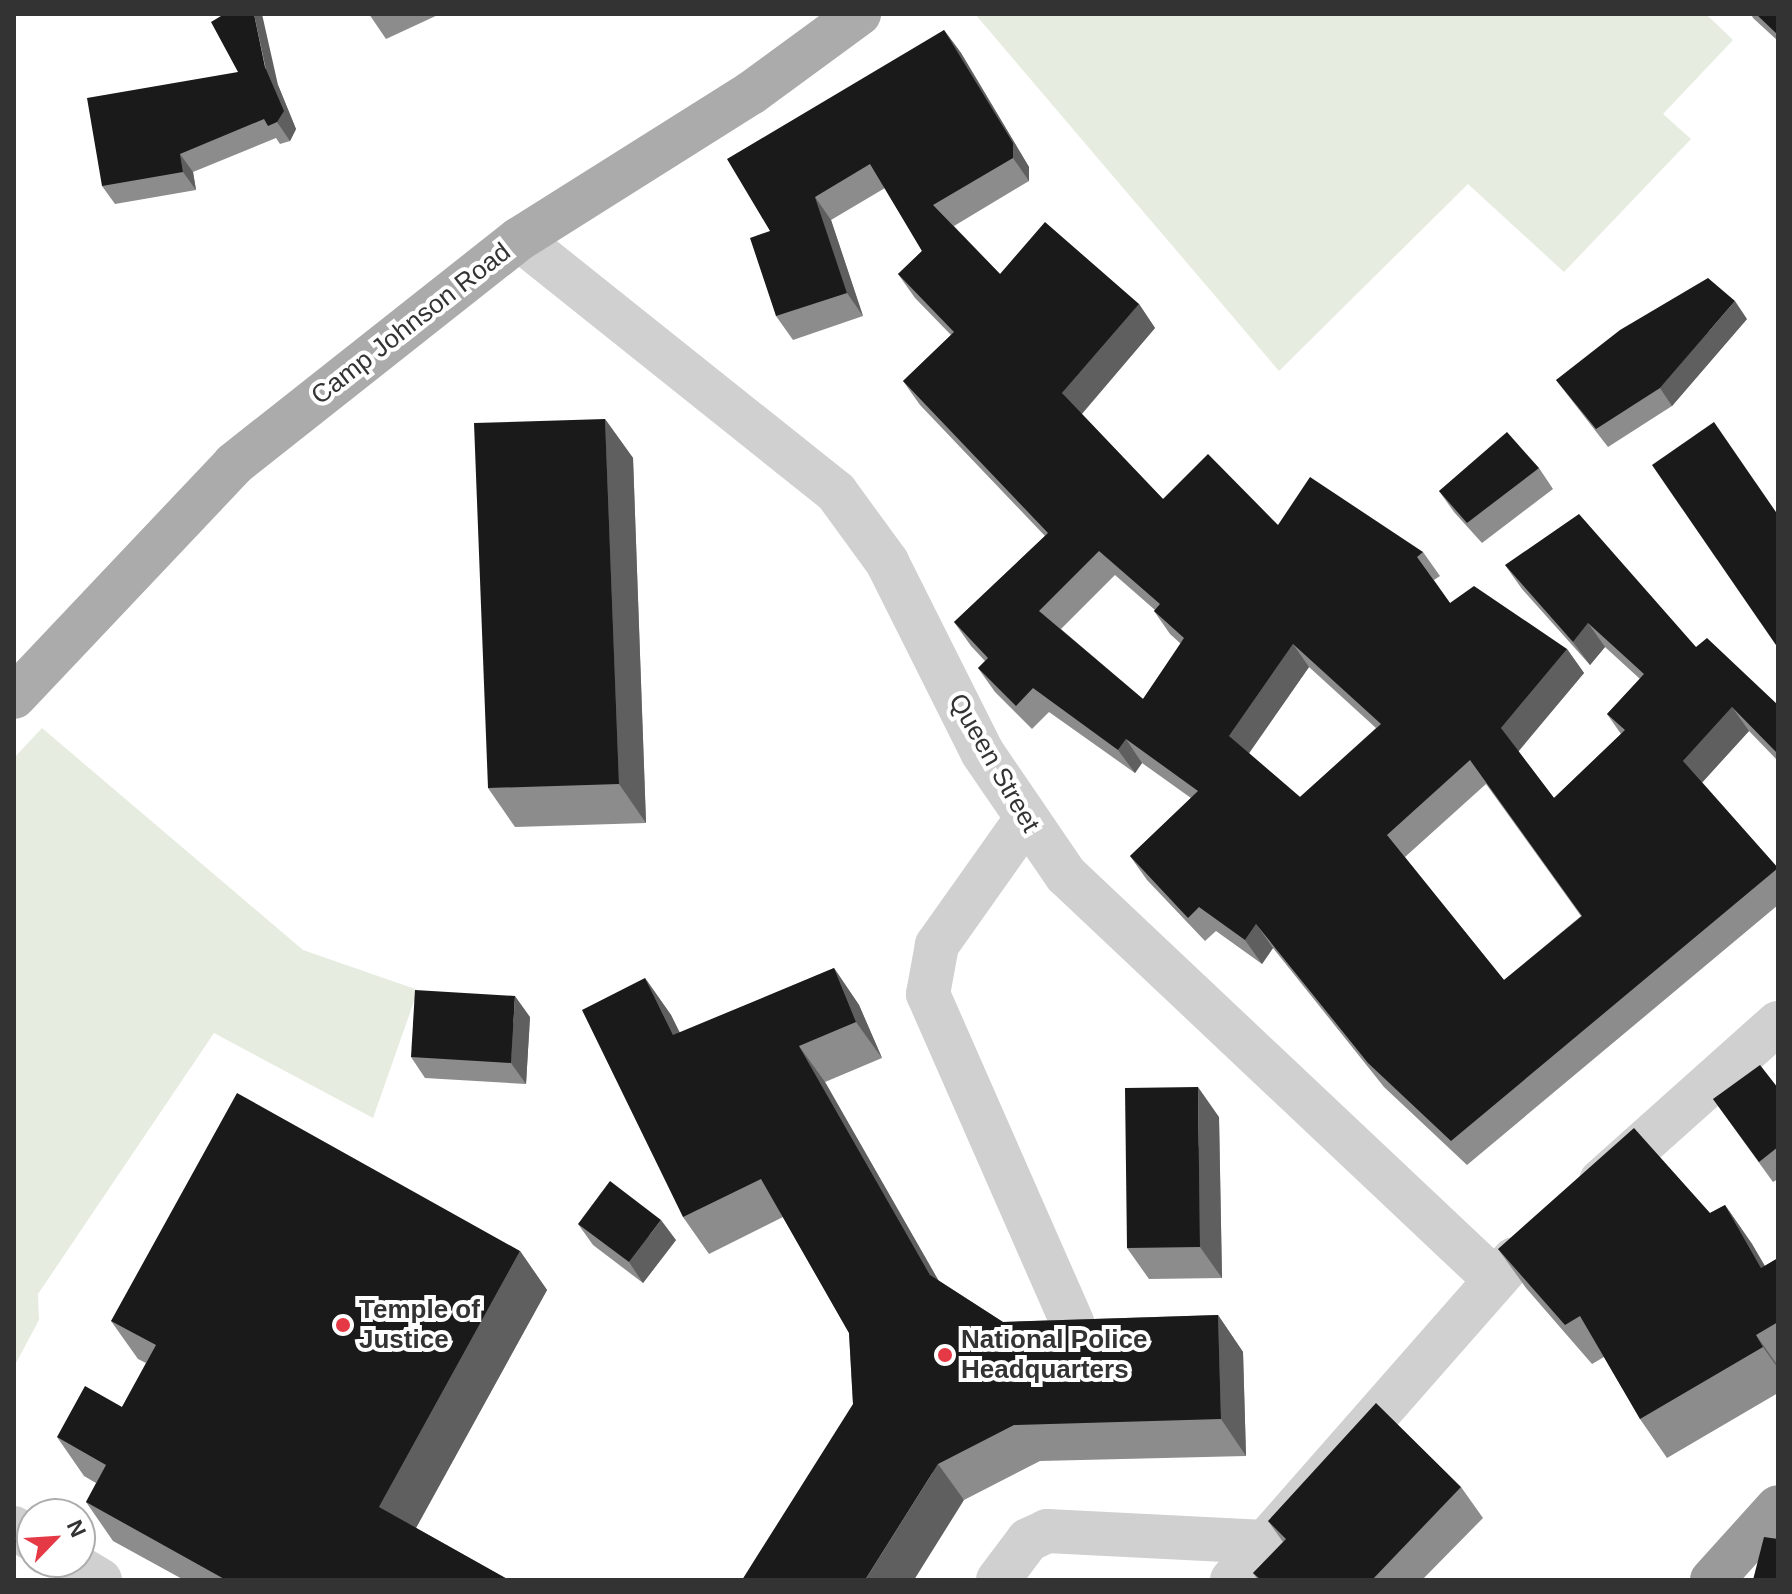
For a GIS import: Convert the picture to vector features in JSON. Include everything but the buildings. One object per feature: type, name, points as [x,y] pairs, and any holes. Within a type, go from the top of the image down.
[{"type":"highway","points":[[1712,1580],[1778,1507]]},
{"type":"main road","name":"Camp Johnson Road","points":[[14,697],[234,464],[519,239],[751,93],[859,14]]},
{"type":"street","name":"Queen Street","points":[[519,239],[844,501],[887,562],[1024,822],[1105,915],[1493,1278]]},
{"type":"street","points":[[1024,822],[937,945],[928,994],[1073,1324]]},
{"type":"street","points":[[1232,1580],[1493,1278],[1778,1023]]},
{"type":"street","points":[[998,1580],[1028,1540],[1047,1531],[1265,1542]]},
{"type":"shaded area","points":[[975,14],[1706,14],[1733,40],[1663,114],[1691,139],[1564,272],[1468,184],[1279,371]]},
{"type":"shaded area","points":[[42,728],[303,950],[418,990],[373,1118],[214,1033],[38,1294],[39,1320],[16,1363],[14,758]]},
{"type":"place","name":"Temple of Justice","points":[[343,1325]]},
{"type":"place","name":"National Police Headquarters","points":[[945,1355]]}]
